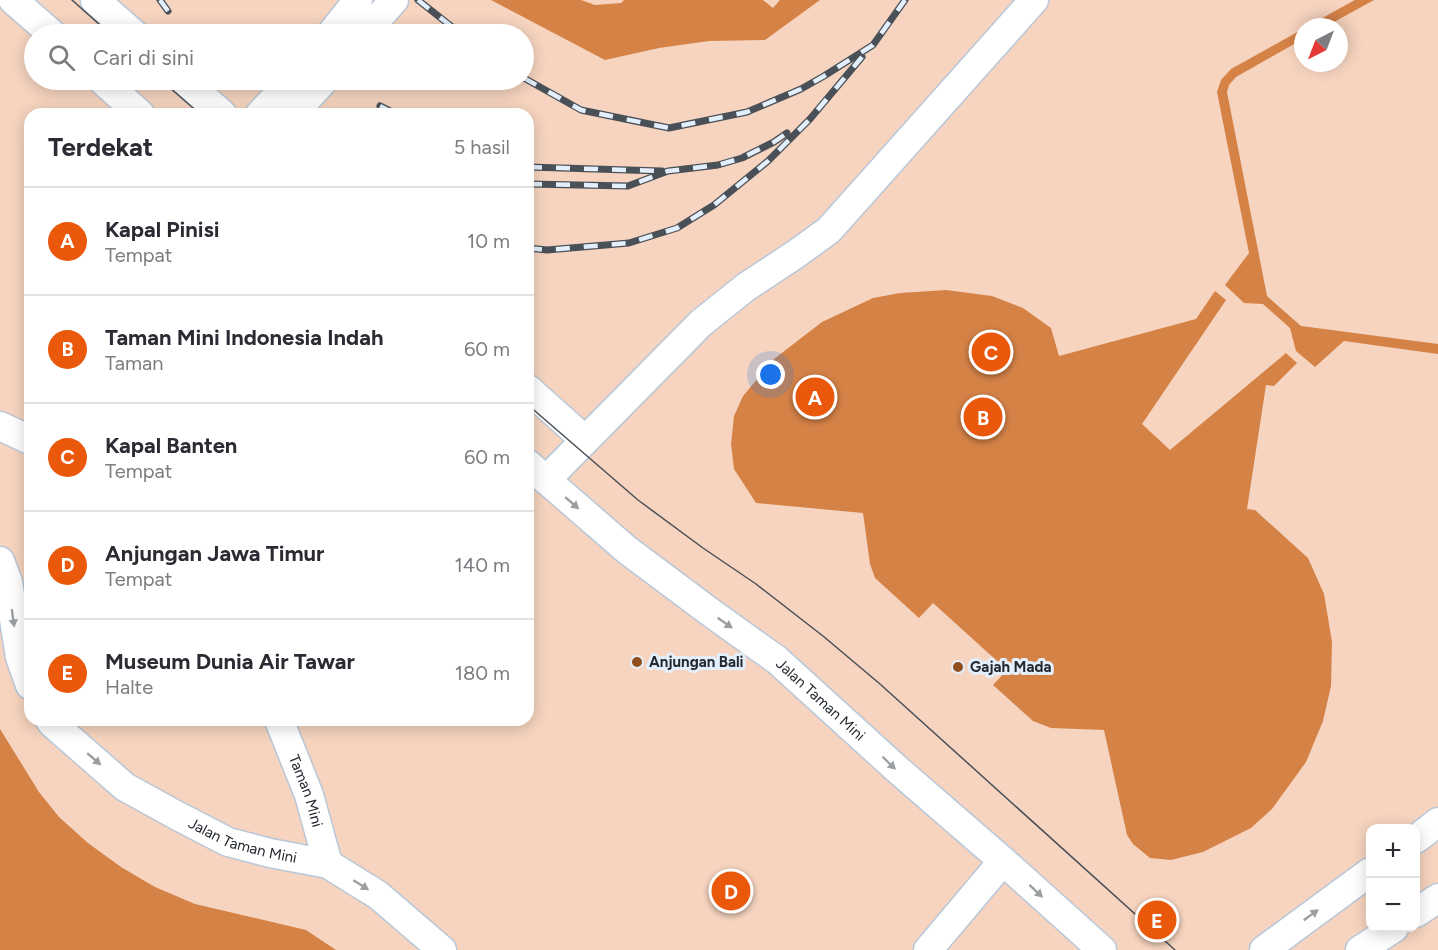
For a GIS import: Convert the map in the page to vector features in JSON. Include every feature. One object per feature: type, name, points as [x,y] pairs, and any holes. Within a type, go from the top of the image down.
[{"type":"lane","points":[[13,0],[41,24]]},
{"type":"lane","points":[[95,0],[123,24]]},
{"type":"lane","points":[[339,24],[358,0]]},
{"type":"lane","points":[[373,24],[394,0]]},
{"type":"lane","points":[[537,472],[585,440],[701,323],[746,287],[829,230],[1034,0]]},
{"type":"lane","points":[[113,90],[133,108]]},
{"type":"lane","points":[[195,90],[215,108]]},
{"type":"lane","points":[[266,108],[283,90]]},
{"type":"lane","points":[[298,108],[315,90]]},
{"type":"lane","points":[[534,394],[585,440]]},
{"type":"lane","points":[[0,426],[24,437]]},
{"type":"lane","name":"Jalan Taman Mini","points":[[537,472],[627,550],[777,660],[898,771],[1102,950]]},
{"type":"lane","points":[[0,561],[8,582],[20,657],[24,668]]},
{"type":"lane","name":"Jalan Taman Mini","points":[[55,726],[125,787],[228,842],[328,864],[378,895],[442,950]]},
{"type":"lane","name":"Taman Mini","points":[[281,726],[309,795],[328,864]]},
{"type":"lane","points":[[1420,836],[1438,822]]},
{"type":"lane","points":[[928,950],[1003,861]]},
{"type":"lane","points":[[1264,950],[1366,876]]},
{"type":"lane","points":[[1420,910],[1438,898]]},
{"type":"lane","points":[[1360,950],[1387,932]]},
{"type":"shaded area","points":[[0,0],[1438,0],[1438,950],[0,950]]},
{"type":"shaded area","points":[[491,0],[581,0],[595,5],[621,3],[624,0],[763,0],[773,8],[780,0],[820,0],[765,40],[709,41],[659,48],[605,60]]},
{"type":"shaded area","points":[[1355,0],[1374,0],[1341,18],[1322,18]]},
{"type":"shaded area","points":[[1294,34],[1294,44],[1236,77],[1229,85],[1227,92],[1267,296],[1301,326],[1438,344],[1438,354],[1344,341],[1315,367],[1296,351],[1290,328],[1263,304],[1244,303],[1225,285],[1249,253],[1217,92],[1221,80],[1231,69]]},
{"type":"shaded area","points":[[946,290],[992,296],[1023,308],[1051,328],[1059,356],[1196,319],[1215,291],[1226,300],[1142,424],[1170,450],[1286,353],[1297,363],[1274,386],[1266,385],[1247,509],[1255,510],[1308,558],[1324,594],[1332,642],[1331,686],[1323,721],[1306,762],[1272,809],[1251,828],[1203,852],[1171,860],[1150,858],[1133,844],[1127,835],[1104,730],[1051,728],[1033,721],[993,685],[1007,670],[933,603],[919,618],[875,578],[870,564],[863,513],[756,503],[734,469],[731,444],[734,416],[743,396],[774,359],[822,322],[873,298],[900,293]]},
{"type":"shaded area","points":[[0,729],[39,792],[59,817],[88,843],[121,867],[155,887],[195,904],[306,930],[336,950],[0,950]]},
{"type":"tram line","points":[[72,0],[99,24]]},
{"type":"tram line","points":[[172,90],[193,108]]},
{"type":"tram line","points":[[534,410],[638,500],[756,584],[880,684],[1175,950]]},
{"type":"railway","points":[[160,0],[168,11]]},
{"type":"railway","points":[[418,0],[448,24]]},
{"type":"railway","points":[[534,84],[581,110],[669,128],[747,112],[801,89],[873,45],[905,0]]},
{"type":"railway","points":[[534,249],[547,250],[629,243],[677,228],[714,205],[768,161],[810,119],[862,57]]},
{"type":"railway","points":[[380,106],[384,108]]},
{"type":"railway","points":[[534,184],[628,186],[668,171],[718,165],[742,158],[787,133]]},
{"type":"railway","points":[[534,167],[662,171]]},
{"type":"place","name":"Kapal Banten","points":[[991,352]]},
{"type":"place","name":"Kapal Pinisi","points":[[815,397]]},
{"type":"place","name":"Taman Mini Indonesia Indah","points":[[983,417]]},
{"type":"place","name":"Anjungan Bali","points":[[637,662]]},
{"type":"place","name":"Gajah Mada","points":[[958,667]]},
{"type":"place","name":"Anjungan Jawa Timur","points":[[731,891]]},
{"type":"place","name":"Museum Dunia Air Tawar","points":[[1157,920]]}]
